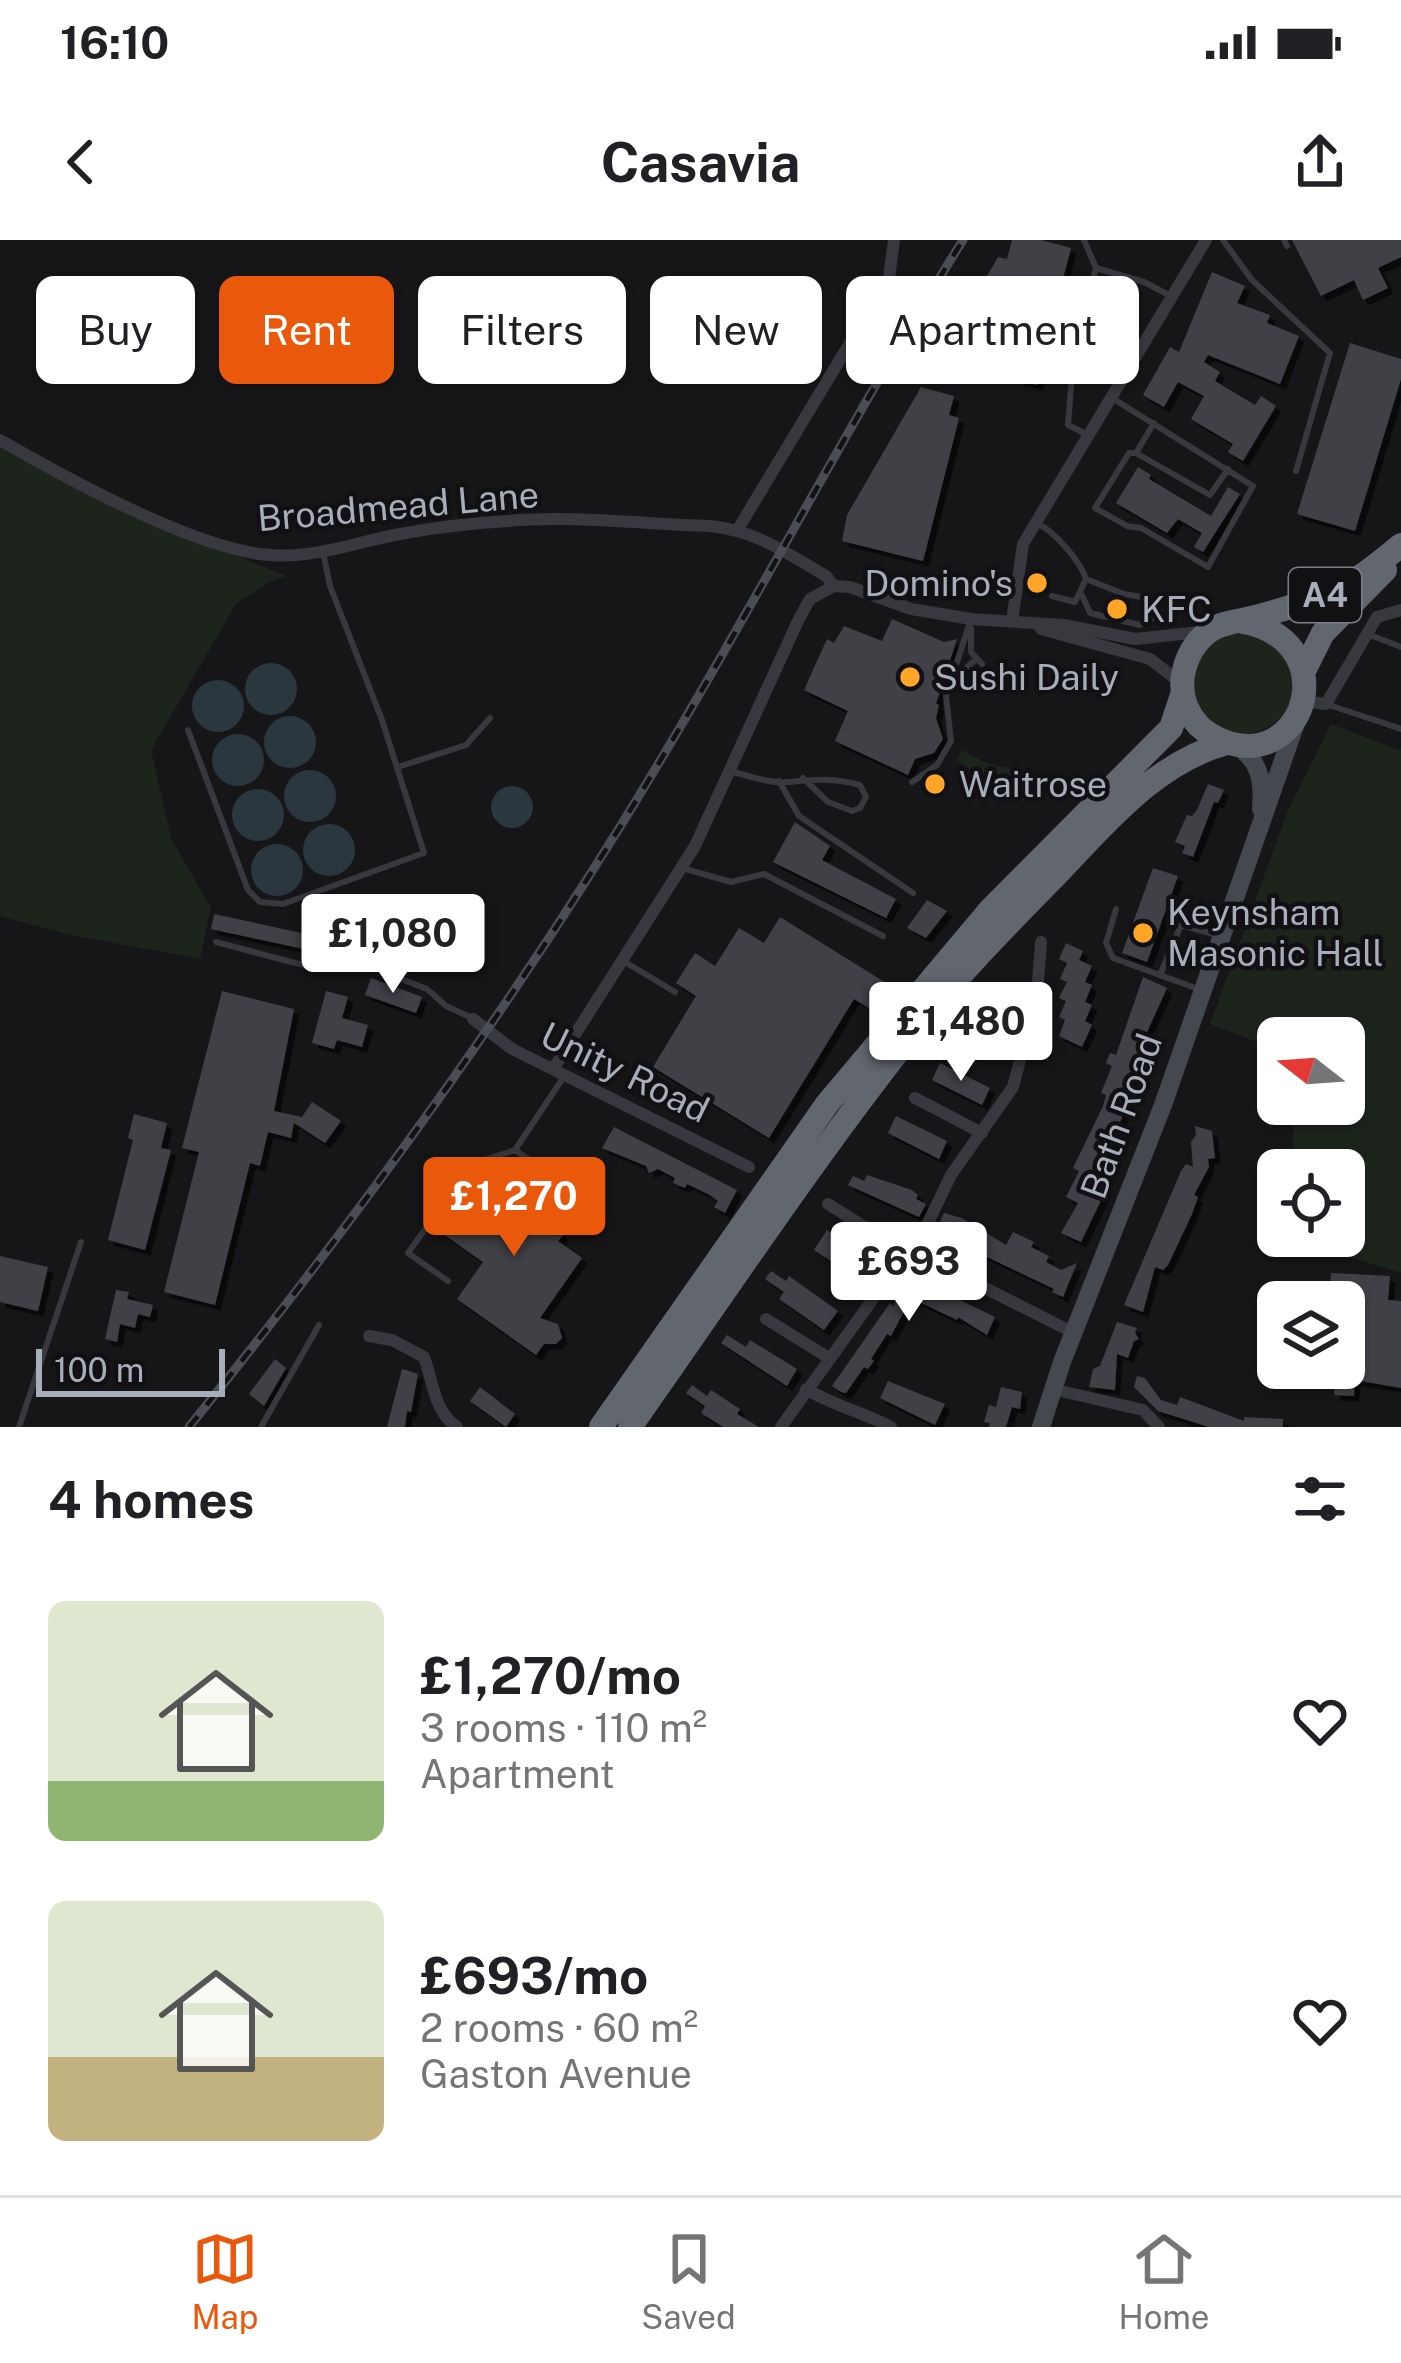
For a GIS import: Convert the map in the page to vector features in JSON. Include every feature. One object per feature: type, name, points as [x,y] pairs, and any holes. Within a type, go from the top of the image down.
[{"type":"highway","name":"A4","points":[[1210,630],[1295,607],[1340,589],[1401,547]]},
{"type":"highway","name":"A4","points":[[1304,671],[1323,633],[1401,547]]},
{"type":"highway","name":"A4","points":[[1238,622],[1277,633],[1292,647],[1304,671],[1309,705]]},
{"type":"highway","points":[[602,1427],[827,1104],[990,910],[1171,728],[1187,659],[1210,630]]},
{"type":"highway","points":[[1182,688],[1195,721],[1231,744]]},
{"type":"highway","points":[[631,1427],[847,1118],[925,1017],[1085,845],[1169,766],[1195,752],[1274,739],[1309,705]]},
{"type":"main road","name":"Bath Road","points":[[1041,1427],[1163,1105],[1259,826],[1309,705]]},
{"type":"main road","name":"Bath Road","points":[[1231,744],[1250,755],[1259,769],[1259,826]]},
{"type":"street","points":[[738,529],[889,278],[894,240]]},
{"type":"street","points":[[1016,622],[1018,563],[1034,522],[1206,240]]},
{"type":"street","name":"Broadmead Lane","points":[[0,440],[120,502],[238,550],[273,556],[408,532],[512,520],[738,529],[826,576],[834,586],[850,586],[911,609],[971,619],[1064,625],[1135,639],[1210,630]]},
{"type":"street","points":[[559,1072],[622,960],[682,868],[810,599],[834,586]]},
{"type":"street","points":[[1309,705],[1377,617],[1401,610]]},
{"type":"street","name":"Broadmead Lane","points":[[1016,622],[1150,659],[1182,688]]},
{"type":"street","points":[[781,1427],[910,1252],[951,1175],[1013,1087],[1030,1029],[1033,958],[1041,942]]},
{"type":"street","name":"Unity Road","points":[[473,1019],[512,1049],[748,1167]]},
{"type":"street","points":[[916,1098],[982,1133]]},
{"type":"street","points":[[827,1204],[910,1252],[1073,1333]]},
{"type":"street","points":[[766,1319],[829,1358]]},
{"type":"street","points":[[369,1336],[392,1340],[424,1357],[440,1408],[457,1427]]},
{"type":"street","points":[[806,1389],[832,1406],[891,1427]]},
{"type":"street","points":[[1052,1389],[1143,1410],[1159,1427]]},
{"type":"lane","points":[[1084,240],[1096,268],[1074,348],[1068,425],[1088,435]]},
{"type":"lane","points":[[1223,240],[1252,280],[1330,353],[1296,471]]},
{"type":"lane","points":[[1096,268],[1172,296]]},
{"type":"lane","points":[[1112,398],[1228,468],[1250,482],[1254,490],[1208,567],[1095,508],[1129,453],[1210,495],[1228,468]]},
{"type":"lane","points":[[1136,453],[1154,423]]},
{"type":"lane","points":[[1034,522],[1049,529],[1082,566],[1086,579],[1076,602],[1052,596]]},
{"type":"lane","points":[[188,730],[248,890],[260,902],[273,904],[422,856],[424,847],[398,767],[330,586],[322,550]]},
{"type":"lane","points":[[1082,595],[1090,614],[1140,625],[1152,619],[1154,599],[1086,579]]},
{"type":"lane","points":[[949,685],[979,662],[971,652],[971,619]]},
{"type":"lane","points":[[912,782],[946,755],[952,732],[946,710],[949,685],[971,619]]},
{"type":"lane","points":[[1367,633],[1401,647]]},
{"type":"lane","points":[[1309,705],[1401,729]]},
{"type":"lane","points":[[398,767],[466,745],[490,718]]},
{"type":"lane","points":[[730,771],[779,781],[803,778],[837,778],[860,784],[866,797],[852,811],[828,802],[803,778]]},
{"type":"lane","points":[[779,781],[799,817],[913,893]]},
{"type":"lane","points":[[682,868],[731,882],[764,874],[884,935]]},
{"type":"lane","points":[[1116,909],[1106,944],[1113,958],[1202,991]]},
{"type":"lane","points":[[1160,975],[1181,925],[1220,936]]},
{"type":"lane","name":"Unity Road","points":[[216,942],[318,969],[373,968],[427,989],[446,1006],[473,1019]]},
{"type":"lane","points":[[622,960],[675,992]]},
{"type":"lane","points":[[448,1281],[408,1253],[472,1164],[515,1150],[559,1072]]},
{"type":"lane","points":[[515,1150],[590,1202],[570,1232]]},
{"type":"lane","points":[[19,1427],[81,1243]]},
{"type":"lane","points":[[261,1427],[320,1325]]},
{"type":"shaded area","points":[[0,444],[159,524],[286,576],[236,604],[151,750],[171,838],[211,908],[200,959],[71,935],[0,916]]},
{"type":"shaded area","points":[[1243,632],[1263,636],[1279,647],[1290,663],[1294,683],[1290,703],[1279,719],[1263,730],[1243,734],[1223,730],[1207,719],[1196,703],[1192,683],[1196,663],[1207,647],[1223,636]]},
{"type":"shaded area","points":[[271,663],[289,671],[297,689],[289,707],[271,715],[253,707],[245,689],[253,671]]},
{"type":"shaded area","points":[[218,680],[236,688],[244,706],[236,724],[218,732],[200,724],[192,706],[200,688]]},
{"type":"shaded area","points":[[290,716],[308,724],[316,742],[308,760],[290,768],[272,760],[264,742],[272,724]]},
{"type":"shaded area","points":[[1331,724],[1401,751],[1401,1273],[1351,1257],[1365,1257],[1365,1149],[1293,1149],[1293,1125],[1365,1125],[1365,1017],[1257,1017],[1257,1042],[1210,1024],[1288,810]]},
{"type":"shaded area","points":[[238,734],[256,742],[264,760],[256,778],[238,786],[220,778],[212,760],[220,742]]},
{"type":"shaded area","points":[[961,750],[989,764],[1046,776],[1045,780],[1023,801],[1016,800],[957,761]]},
{"type":"shaded area","points":[[310,770],[328,778],[336,796],[328,814],[310,822],[292,814],[284,796],[292,778]]},
{"type":"shaded area","points":[[512,786],[527,792],[533,807],[527,822],[512,828],[497,822],[491,807],[497,792]]},
{"type":"shaded area","points":[[258,789],[276,797],[284,815],[276,833],[258,841],[240,833],[232,815],[240,797]]},
{"type":"shaded area","points":[[329,824],[347,832],[355,850],[347,868],[329,876],[311,868],[303,850],[311,832]]},
{"type":"shaded area","points":[[277,844],[295,852],[303,870],[295,888],[277,896],[259,888],[251,870],[259,852]]},
{"type":"building","points":[[1012,240],[1041,240],[1071,248],[1064,276],[987,276],[998,257],[1007,259]]},
{"type":"building","points":[[1292,240],[1401,240],[1401,257],[1378,268],[1388,288],[1363,300],[1354,280],[1321,296]]},
{"type":"building","points":[[1212,272],[1245,286],[1237,303],[1270,315],[1267,323],[1299,336],[1280,384],[1208,355],[1204,362],[1220,372],[1215,381],[1255,405],[1261,396],[1276,406],[1243,461],[1228,452],[1233,444],[1191,419],[1204,396],[1178,382],[1164,407],[1143,395],[1170,347],[1179,352]]},
{"type":"building","points":[[1350,343],[1401,359],[1401,379],[1355,531],[1297,514]]},
{"type":"building","points":[[921,387],[954,396],[949,415],[959,418],[923,561],[842,541],[847,515]]},
{"type":"building","points":[[1138,467],[1151,475],[1149,479],[1211,516],[1228,487],[1240,494],[1203,552],[1194,547],[1202,533],[1178,519],[1167,533],[1116,503]]},
{"type":"building","points":[[892,619],[944,642],[957,639],[936,704],[943,739],[934,753],[915,759],[908,775],[835,741],[848,711],[804,690],[827,639],[834,643],[844,626],[882,641]]},
{"type":"building","points":[[1208,784],[1224,790],[1218,803],[1214,802],[1193,857],[1182,853],[1185,846],[1175,842]]},
{"type":"building","points":[[795,822],[830,846],[822,860],[896,899],[886,918],[773,862]]},
{"type":"building","points":[[1153,868],[1178,876],[1147,962],[1122,953]]},
{"type":"building","points":[[927,900],[947,911],[926,938],[907,928]]},
{"type":"building","points":[[214,914],[325,938],[322,953],[211,929]]},
{"type":"building","points":[[780,917],[891,986],[875,1012],[854,999],[769,1138],[653,1067],[696,996],[676,983],[695,953],[715,966],[739,928],[764,943]]},
{"type":"building","points":[[1066,943],[1083,951],[1079,960],[1092,966],[1085,982],[1092,985],[1085,1002],[1092,1005],[1085,1021],[1092,1025],[1082,1047],[1059,1036],[1065,1020],[1059,1017],[1066,1001],[1059,998],[1067,982],[1060,979],[1067,963],[1059,959]]},
{"type":"building","points":[[1143,977],[1167,988],[1138,1052],[1145,1057],[1127,1089],[1125,1097],[1130,1099],[1096,1182],[1107,1188],[1081,1242],[1061,1233],[1078,1203],[1066,1197],[1079,1171],[1073,1168],[1103,1106],[1106,1095],[1101,1093],[1112,1066],[1106,1063],[1110,1053],[1116,1055]]},
{"type":"building","points":[[371,978],[422,997],[416,1013],[365,995]]},
{"type":"building","points":[[222,991],[294,1009],[274,1111],[302,1117],[312,1102],[341,1121],[325,1143],[294,1123],[291,1138],[268,1132],[260,1166],[250,1163],[215,1305],[164,1292],[199,1152],[182,1148]]},
{"type":"building","points":[[326,991],[348,997],[342,1018],[368,1025],[362,1047],[337,1040],[334,1049],[312,1043]]},
{"type":"building","points":[[940,1063],[990,1088],[982,1105],[932,1080]]},
{"type":"building","points":[[134,1114],[167,1123],[161,1148],[171,1150],[145,1250],[108,1240],[133,1140],[128,1138]]},
{"type":"building","points":[[896,1116],[947,1141],[939,1159],[888,1133]]},
{"type":"building","points":[[1195,1126],[1212,1131],[1215,1158],[1208,1159],[1192,1214],[1168,1265],[1163,1270],[1155,1267],[1143,1312],[1124,1305],[1181,1171],[1186,1164],[1193,1167]]},
{"type":"building","points":[[614,1127],[737,1190],[725,1213],[714,1207],[718,1201],[708,1194],[673,1183],[675,1178],[658,1169],[649,1173],[646,1166],[602,1148]]},
{"type":"building","points":[[867,1175],[912,1190],[926,1204],[919,1217],[848,1185],[853,1176],[864,1181]]},
{"type":"building","points":[[471,1179],[511,1207],[522,1191],[536,1202],[549,1183],[576,1201],[558,1227],[563,1235],[558,1241],[582,1258],[540,1318],[558,1324],[562,1338],[556,1344],[544,1344],[536,1355],[457,1299],[483,1262],[436,1229]]},
{"type":"building","points":[[944,1213],[962,1218],[1006,1245],[1013,1232],[1034,1242],[1031,1247],[1049,1256],[1046,1262],[1061,1270],[1077,1263],[1063,1297],[935,1232]]},
{"type":"building","points":[[827,1230],[874,1263],[861,1281],[814,1250]]},
{"type":"building","points":[[0,1256],[48,1267],[38,1311],[0,1302]]},
{"type":"building","points":[[771,1271],[786,1281],[789,1276],[838,1311],[824,1330],[779,1299],[784,1292],[765,1279]]},
{"type":"building","points":[[1331,1273],[1390,1276],[1388,1300],[1401,1301],[1401,1388],[1365,1382],[1365,1281],[1330,1281]]},
{"type":"building","points":[[908,1275],[995,1317],[987,1335],[911,1298],[874,1361],[846,1393],[841,1392],[832,1386],[890,1303],[893,1306]]},
{"type":"building","points":[[116,1290],[129,1292],[127,1299],[153,1305],[150,1317],[138,1314],[135,1328],[120,1324],[117,1342],[105,1339]]},
{"type":"building","points":[[1117,1322],[1137,1328],[1139,1339],[1128,1358],[1117,1354],[1115,1390],[1089,1387],[1093,1369],[1100,1366]]},
{"type":"building","points":[[727,1335],[746,1347],[750,1340],[797,1369],[787,1386],[721,1343]]},
{"type":"building","points":[[275,1359],[286,1368],[264,1406],[249,1394]]},
{"type":"building","points":[[402,1369],[418,1374],[411,1412],[407,1411],[405,1427],[387,1427]]},
{"type":"building","points":[[1137,1376],[1145,1378],[1161,1400],[1177,1405],[1180,1397],[1244,1421],[1244,1417],[1283,1419],[1283,1427],[1209,1427],[1158,1411],[1134,1387]]},
{"type":"building","points":[[888,1381],[945,1404],[935,1425],[880,1398]]},
{"type":"building","points":[[692,1385],[707,1396],[711,1390],[759,1427],[723,1427],[701,1413],[705,1406],[686,1393]]},
{"type":"building","points":[[480,1387],[515,1414],[506,1427],[470,1401]]},
{"type":"building","points":[[1001,1387],[1022,1392],[1020,1409],[1012,1407],[1006,1427],[989,1427],[984,1422],[989,1405],[996,1407]]},
{"type":"building","points":[[1334,1389],[1354,1389],[1354,1396],[1334,1395]]},
{"type":"railway","points":[[189,1427],[440,1098],[556,927],[666,751],[963,240]]},
{"type":"place","name":"Domino's","points":[[1037,583]]},
{"type":"place","name":"KFC","points":[[1117,609]]},
{"type":"place","name":"Sushi Daily","points":[[910,677]]},
{"type":"place","name":"Waitrose","points":[[935,784]]},
{"type":"place","name":"Keynsham Masonic Hall","points":[[1143,933]]}]
